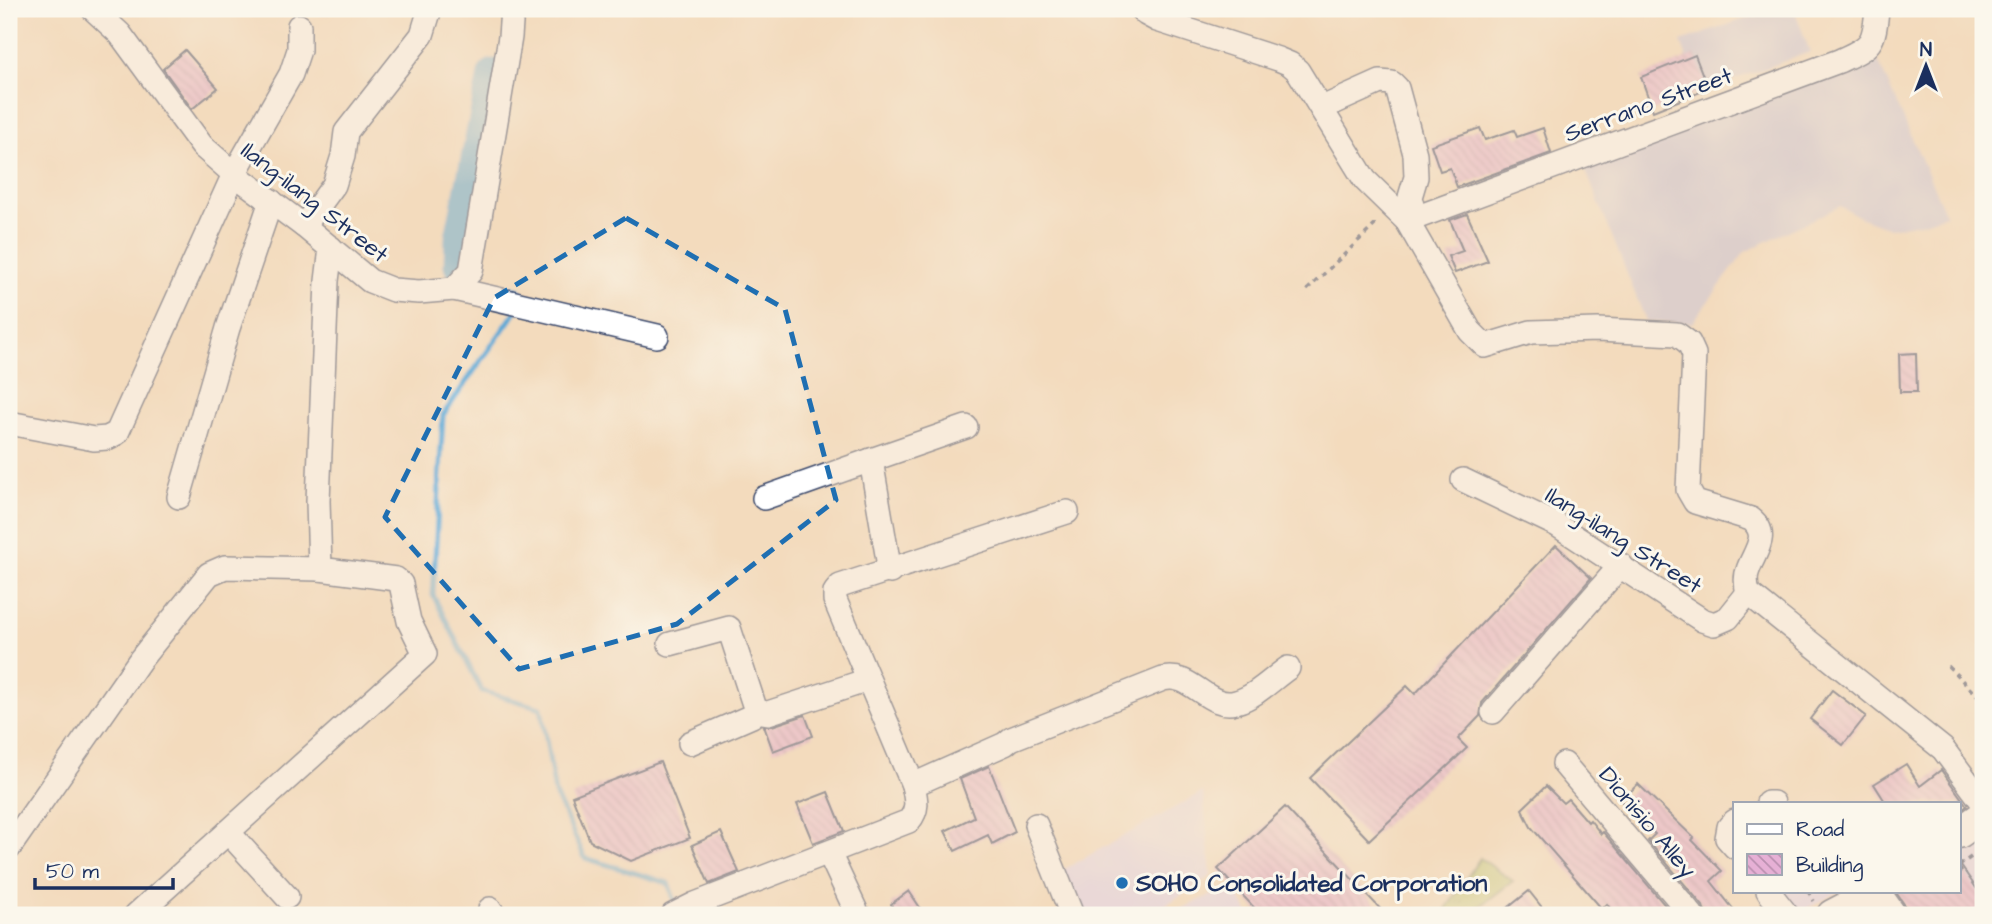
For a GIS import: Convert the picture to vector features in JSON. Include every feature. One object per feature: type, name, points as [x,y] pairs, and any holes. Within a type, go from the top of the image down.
[{"type":"main road","points":[[1960,832],[1983,816]]},
{"type":"main road","points":[[1832,915],[1876,892]]},
{"type":"street","name":"Ilang-ilang Street","points":[[93,9],[120,34],[202,146],[370,281],[393,290],[419,292],[454,289],[657,336]]},
{"type":"street","points":[[304,226],[334,185],[343,156],[346,132],[422,35],[430,9]]},
{"type":"street","points":[[454,289],[471,271],[474,258],[510,37],[512,9]]},
{"type":"street","points":[[1142,9],[1146,14],[1173,16],[1290,64],[1302,77],[1365,180],[1405,215],[1470,331],[1485,346],[1531,332],[1598,330],[1677,334],[1689,343],[1694,354],[1688,490],[1695,502],[1751,519],[1756,523],[1761,541],[1747,572],[1748,593],[1942,749],[1983,803]]},
{"type":"street","name":"Serrano Street","points":[[1405,215],[1839,61],[1866,48],[1875,31],[1877,9]]},
{"type":"street","points":[[9,423],[94,439],[107,438],[117,433],[234,174],[291,74],[299,50],[299,26]]},
{"type":"street","points":[[1322,108],[1380,82],[1392,83],[1397,88],[1415,154],[1416,177],[1405,215]]},
{"type":"street","points":[[179,497],[228,328],[271,201]]},
{"type":"street","points":[[320,569],[318,501],[327,281],[331,248]]},
{"type":"street","points":[[764,498],[966,427]]},
{"type":"street","points":[[871,460],[890,572]]},
{"type":"street","name":"Ilang-ilang Street","points":[[1463,480],[1557,525],[1702,620],[1714,624],[1728,618],[1748,593]]},
{"type":"street","points":[[673,915],[909,821],[915,813],[918,804],[913,785],[835,600],[835,592],[840,586],[890,572],[1067,512]]},
{"type":"street","points":[[1493,712],[1620,565]]},
{"type":"street","points":[[9,848],[140,660],[209,574],[225,567],[320,569],[396,579],[401,584],[409,621],[425,654],[136,915]]},
{"type":"street","points":[[670,644],[729,628],[756,711]]},
{"type":"street","points":[[913,785],[1011,739],[1163,679],[1180,679],[1216,700],[1235,702],[1252,694],[1288,668]]},
{"type":"street","points":[[756,711],[768,713],[868,680]]},
{"type":"street","points":[[690,743],[752,716],[756,711]]},
{"type":"street","name":"Dionisio Alley","points":[[1564,764],[1692,915]]},
{"type":"street","points":[[1733,823],[1729,827],[1727,838],[1733,846]]},
{"type":"street","points":[[1036,825],[1072,915]]},
{"type":"street","points":[[228,832],[288,897]]},
{"type":"street","points":[[829,853],[858,915]]},
{"type":"street","points":[[1770,892],[1793,906]]},
{"type":"street","points":[[1879,892],[1895,915]]},
{"type":"path","points":[[1307,290],[1405,215]]},
{"type":"path","points":[[1948,666],[1983,702]]},
{"type":"path","points":[[1960,866],[1983,848]]},
{"type":"path","points":[[1960,869],[1964,876]]},
{"type":"highlighted area","points":[[626,218],[785,309],[836,500],[677,624],[519,669],[385,517],[494,298]]},
{"type":"shaded area","points":[[1772,9],[1794,9],[1810,52],[1700,92],[1681,42]]},
{"type":"shaded area","points":[[1874,52],[1946,215],[1889,228],[1840,206],[1745,252],[1692,323],[1646,321],[1582,161]]},
{"type":"shaded area","points":[[1203,792],[1211,876],[1150,915],[1081,915],[1061,871]]},
{"type":"shaded area","points":[[1983,832],[1983,915],[1953,915],[1937,892],[1960,892],[1960,848]]},
{"type":"shaded area","points":[[1233,885],[1249,915],[1168,915]]},
{"type":"shaded area","points":[[1760,892],[1838,892],[1795,915]]},
{"type":"green space","points":[[1480,858],[1513,881],[1472,915],[1442,915]]},
{"type":"building","points":[[185,50],[218,88],[192,109],[163,69]]},
{"type":"building","points":[[1695,55],[1708,89],[1653,111],[1641,77]]},
{"type":"building","points":[[1480,128],[1485,140],[1514,130],[1517,137],[1543,128],[1551,153],[1457,187],[1450,168],[1440,171],[1431,145]]},
{"type":"building","points":[[1467,214],[1488,261],[1455,273],[1448,256],[1463,251],[1450,220]]},
{"type":"building","points":[[1916,353],[1917,392],[1900,392],[1899,354]]},
{"type":"building","points":[[1556,545],[1591,578],[1482,703],[1480,716],[1458,739],[1467,748],[1369,840],[1310,778],[1407,686],[1415,694]]},
{"type":"building","points":[[1832,690],[1866,716],[1843,745],[1810,719]]},
{"type":"building","points":[[805,715],[813,736],[773,751],[764,726]]},
{"type":"building","points":[[660,762],[690,838],[631,861],[590,841],[572,796]]},
{"type":"building","points":[[1906,764],[1920,786],[1941,770],[1967,806],[1960,811],[1960,802],[1885,802],[1874,784]]},
{"type":"building","points":[[989,766],[1015,832],[992,844],[988,835],[955,851],[945,831],[974,817],[960,779]]},
{"type":"building","points":[[1638,784],[1694,838],[1692,840],[1722,871],[1711,881],[1738,915],[1706,915],[1703,906],[1648,841],[1655,834],[1621,801]]},
{"type":"building","points":[[1546,786],[1563,803],[1568,799],[1588,822],[1590,820],[1601,834],[1603,832],[1669,910],[1661,915],[1615,915],[1607,904],[1602,909],[1531,827],[1522,809]]},
{"type":"building","points":[[828,792],[844,831],[813,843],[797,804]]},
{"type":"building","points":[[1285,807],[1386,915],[1261,915],[1218,869]]},
{"type":"building","points":[[721,832],[739,872],[709,884],[692,845]]},
{"type":"building","points":[[1960,864],[1983,898],[1983,915],[1909,915],[1896,892],[1960,892]]},
{"type":"building","points":[[909,891],[925,915],[896,915],[891,904]]},
{"type":"building","points":[[1529,891],[1548,915],[1499,915]]},
{"type":"waterway","points":[[460,265],[461,238],[494,75]]},
{"type":"waterway","points":[[479,280],[519,290],[521,296]]},
{"type":"waterway","points":[[516,311],[443,415],[433,595],[482,691],[541,708],[555,794],[585,858],[668,883],[677,906]]},
{"type":"place","name":"SOHO Consolidated Corporation","points":[[1122,883]]}]
